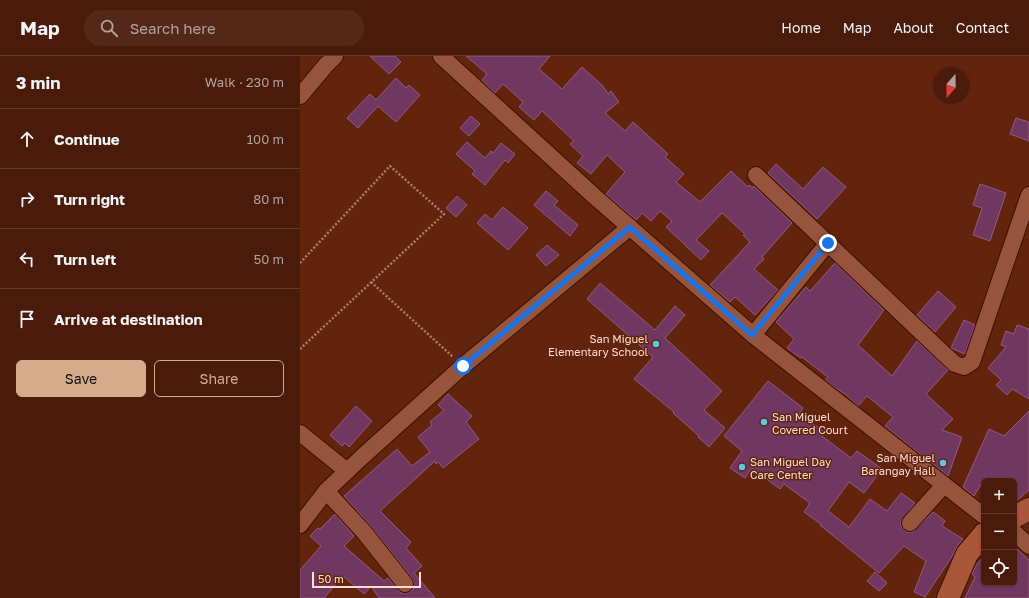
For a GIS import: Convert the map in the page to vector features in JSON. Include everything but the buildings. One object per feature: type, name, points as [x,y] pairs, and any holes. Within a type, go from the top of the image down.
[{"type":"street","points":[[300,96],[335,56]]},
{"type":"street","points":[[441,56],[752,335],[982,514]]},
{"type":"street","points":[[756,175],[942,352],[955,364],[964,367],[972,362],[1029,195]]},
{"type":"street","points":[[300,525],[326,491],[463,366],[630,227]]},
{"type":"street","points":[[752,335],[828,243]]},
{"type":"street","points":[[300,433],[347,471]]},
{"type":"street","points":[[910,523],[944,485]]},
{"type":"street","points":[[326,491],[364,532],[405,584]]},
{"type":"street","points":[[1017,515],[1029,509]]},
{"type":"street","points":[[1017,535],[1029,546]]},
{"type":"street","points":[[948,598],[967,554],[981,538]]},
{"type":"path","points":[[300,263],[390,166],[444,214],[300,350]]},
{"type":"path","points":[[371,282],[463,366]]},
{"type":"place","name":"San Miguel Elementary School","points":[[656,344]]},
{"type":"place","name":"San Miguel Covered Court","points":[[764,422]]},
{"type":"place","name":"San Miguel Barangay Hall","points":[[943,463]]},
{"type":"place","name":"San Miguel Day Care Center","points":[[742,467]]},
{"type":"route","points":[[463,366],[630,227],[752,335],[828,243]]}]
